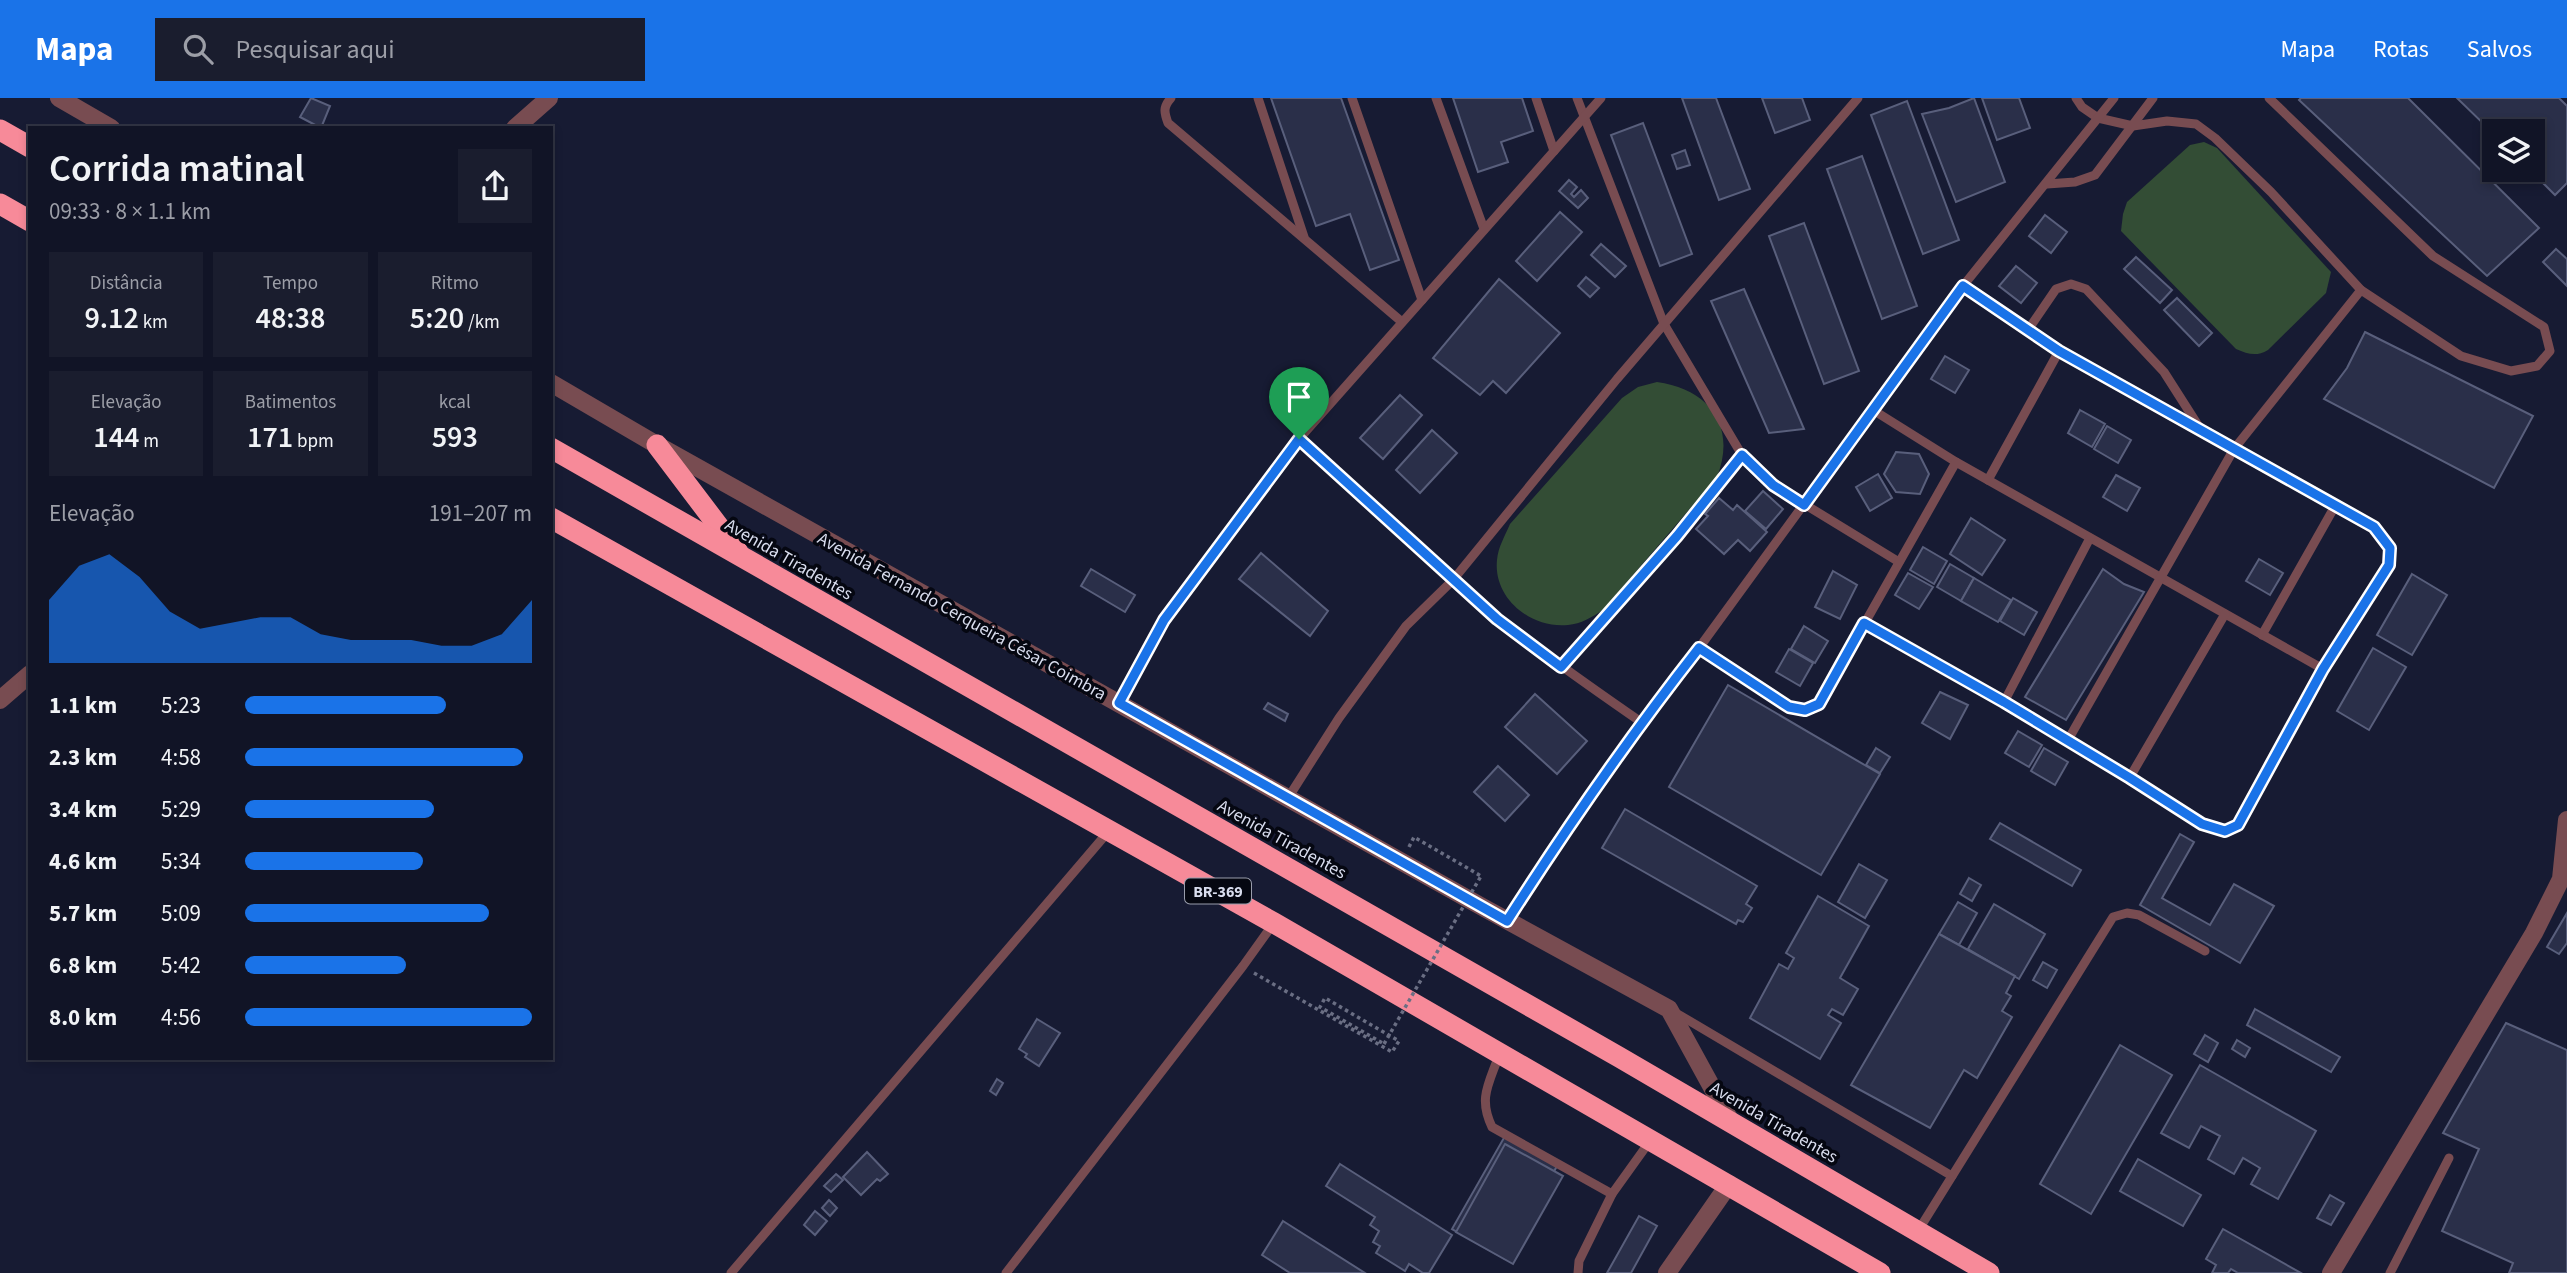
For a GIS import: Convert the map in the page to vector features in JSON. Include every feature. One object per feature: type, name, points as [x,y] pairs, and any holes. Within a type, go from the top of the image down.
[{"type":"highway","points":[[0,130],[28,146]]},
{"type":"highway","points":[[0,205],[28,220]]},
{"type":"highway","points":[[657,445],[743,559]]},
{"type":"highway","name":"Avenida Tiradentes","points":[[553,449],[1731,1122],[1989,1273]]},
{"type":"highway","name":"BR-369","points":[[553,519],[1274,923],[1880,1273]]},
{"type":"street","points":[[59,98],[108,126]]},
{"type":"street","points":[[516,126],[549,98]]},
{"type":"street","name":"Avenida Fernando Cerqueira César Coimbra","points":[[553,384],[1507,921],[1669,1009]]},
{"type":"street","points":[[0,700],[28,676]]},
{"type":"street","points":[[2331,1273],[2534,933],[2564,874],[2567,820]]},
{"type":"street","points":[[1669,1009],[1731,1122]]},
{"type":"street","points":[[1667,1273],[1729,1184]]},
{"type":"lane","points":[[1171,98],[1164,111],[1168,123],[1402,322]]},
{"type":"lane","points":[[1258,98],[1304,239]]},
{"type":"lane","points":[[1352,98],[1422,300]]},
{"type":"lane","points":[[1437,98],[1484,229]]},
{"type":"lane","points":[[1536,98],[1554,151]]},
{"type":"lane","points":[[1577,98],[1664,324],[1742,455],[1773,485],[1899,562]]},
{"type":"lane","points":[[1119,703],[1164,620],[1299,439],[1601,98]]},
{"type":"lane","points":[[1288,798],[1339,718],[1406,626],[1453,580],[1664,324],[1858,98]]},
{"type":"lane","points":[[2076,98],[2082,107],[2098,118],[2133,126],[2167,121],[2196,124],[2215,138],[2271,192],[2361,290],[2461,356],[2511,371],[2537,366],[2550,351],[2544,327],[2433,256],[2269,98]]},
{"type":"lane","points":[[1507,921],[1558,841],[1641,722],[1699,648],[1963,286],[2114,98]]},
{"type":"lane","points":[[2047,184],[2075,182],[2095,175],[2153,98]]},
{"type":"lane","points":[[2028,330],[2056,289],[2071,284],[2086,289],[2164,372],[2201,431]]},
{"type":"lane","points":[[1864,623],[2068,740],[2202,824],[2225,831],[2238,825],[2323,669],[2389,565],[2390,548],[2374,527],[2059,351],[1963,286]]},
{"type":"lane","points":[[2068,740],[2234,449],[2361,290]]},
{"type":"lane","points":[[1988,480],[2059,351]]},
{"type":"lane","points":[[1873,411],[1956,462],[2323,669]]},
{"type":"lane","points":[[1299,439],[1497,619],[1641,722]]},
{"type":"lane","points":[[1561,667],[1677,536],[1742,455]]},
{"type":"lane","points":[[1699,648],[1789,707],[1805,710],[1819,704],[1956,462]]},
{"type":"lane","points":[[2262,635],[2335,506]]},
{"type":"lane","points":[[2004,702],[2090,538]]},
{"type":"lane","points":[[2130,778],[2225,614]]},
{"type":"lane","points":[[731,1273],[1109,831]]},
{"type":"lane","points":[[1917,1232],[2113,917],[2127,913],[2139,915],[2204,951]]},
{"type":"lane","points":[[1006,1273],[1274,923]]},
{"type":"lane","points":[[1669,1009],[1952,1176]]},
{"type":"lane","points":[[1500,1054],[1484,1101],[1492,1127],[1612,1194]]},
{"type":"lane","points":[[1578,1273],[1579,1261],[1612,1194],[1651,1139]]},
{"type":"lane","points":[[2390,1273],[2449,1158]]},
{"type":"path","points":[[1243,966],[1392,1052],[1399,1041],[1325,998],[1320,1007],[1384,1044],[1481,876]]},
{"type":"green space","points":[[2204,142],[2217,148],[2331,272],[2326,293],[2268,350],[2260,353],[2236,349],[2121,231],[2127,202],[2190,145]]},
{"type":"green space","points":[[1657,382],[1691,393],[1714,413],[1721,426],[1723,442],[1717,477],[1603,610],[1582,622],[1568,625],[1541,622],[1529,616],[1508,599],[1497,574],[1499,551],[1510,524],[1622,398],[1638,387]]},
{"type":"building","points":[[311,98],[330,106],[322,126],[300,117]]},
{"type":"building","points":[[1271,98],[1341,98],[1399,260],[1370,270],[1350,214],[1316,226]]},
{"type":"building","points":[[1453,98],[1522,98],[1533,131],[1501,142],[1508,162],[1478,172]]},
{"type":"building","points":[[1682,98],[1716,98],[1750,189],[1719,200]]},
{"type":"building","points":[[1762,98],[1802,98],[1810,120],[1775,133]]},
{"type":"building","points":[[1974,98],[2005,182],[1956,202],[1922,114],[1949,108]]},
{"type":"building","points":[[1982,98],[2019,98],[2030,128],[1997,140]]},
{"type":"building","points":[[2408,98],[2482,171],[2482,182],[2493,182],[2539,228],[2487,276],[2299,100]]},
{"type":"building","points":[[2457,98],[2559,98],[2567,106],[2567,183],[2555,195],[2542,182],[2545,182],[2545,119],[2482,119],[2482,122]]},
{"type":"building","points":[[1907,101],[1959,240],[1923,254],[1871,115]]},
{"type":"building","points":[[1643,123],[1692,254],[1660,266],[1611,135]]},
{"type":"building","points":[[1685,150],[1690,165],[1677,169],[1672,155]]},
{"type":"building","points":[[1862,156],[1917,306],[1882,319],[1827,169]]},
{"type":"building","points":[[1569,180],[1577,187],[1571,194],[1574,197],[1581,190],[1588,198],[1578,208],[1559,191]]},
{"type":"building","points":[[1560,212],[1582,232],[1537,281],[1516,261]]},
{"type":"building","points":[[2045,215],[2067,232],[2051,253],[2029,236]]},
{"type":"building","points":[[1804,223],[1859,371],[1824,384],[1769,236]]},
{"type":"building","points":[[1601,244],[1626,266],[1615,277],[1591,255]]},
{"type":"building","points":[[2556,249],[2567,259],[2567,286],[2543,262]]},
{"type":"building","points":[[2136,257],[2172,290],[2160,303],[2124,269]]},
{"type":"building","points":[[2016,266],[2037,283],[2021,303],[1999,286]]},
{"type":"building","points":[[1586,277],[1599,288],[1590,297],[1578,286]]},
{"type":"building","points":[[1499,279],[1560,333],[1506,393],[1493,381],[1480,395],[1433,358]]},
{"type":"building","points":[[1744,289],[1804,429],[1769,433],[1711,301]]},
{"type":"building","points":[[2177,298],[2212,333],[2199,346],[2164,310]]},
{"type":"building","points":[[2365,332],[2533,416],[2494,488],[2324,399],[2347,368]]},
{"type":"building","points":[[1945,356],[1969,370],[1955,393],[1931,379]]},
{"type":"building","points":[[1400,395],[1422,415],[1383,459],[1360,438]]},
{"type":"building","points":[[2080,410],[2105,424],[2092,447],[2068,433]]},
{"type":"building","points":[[2107,426],[2131,440],[2118,463],[2094,449]]},
{"type":"building","points":[[1432,430],[1457,453],[1420,493],[1396,470]]},
{"type":"building","points":[[1896,452],[1919,454],[1929,474],[1920,494],[1896,492],[1884,474]]},
{"type":"building","points":[[1878,474],[1892,498],[1870,511],[1856,487]]},
{"type":"building","points":[[2116,475],[2140,488],[2127,511],[2103,497]]},
{"type":"building","points":[[1763,491],[1783,509],[1766,529],[1745,511]]},
{"type":"building","points":[[1719,498],[1733,510],[1737,505],[1767,532],[1750,551],[1738,540],[1724,554],[1696,529]]},
{"type":"building","points":[[1971,518],[2005,540],[1982,575],[1950,554]]},
{"type":"building","points":[[1923,547],[1947,561],[1934,584],[1910,570]]},
{"type":"building","points":[[1261,553],[1328,611],[1310,636],[1239,579]]},
{"type":"building","points":[[2259,559],[2283,573],[2270,595],[2246,581]]},
{"type":"building","points":[[1950,564],[1974,578],[1961,601],[1937,587]]},
{"type":"building","points":[[1091,569],[1135,595],[1125,612],[1081,586]]},
{"type":"building","points":[[2103,569],[2124,584],[2144,592],[2066,720],[2025,697]]},
{"type":"building","points":[[1833,571],[1857,585],[1840,619],[1815,607]]},
{"type":"building","points":[[1908,573],[1933,587],[1919,609],[1895,595]]},
{"type":"building","points":[[2412,574],[2447,595],[2412,655],[2377,635]]},
{"type":"building","points":[[1974,578],[2011,600],[1998,622],[1961,601]]},
{"type":"building","points":[[2013,598],[2037,612],[2024,635],[2000,621]]},
{"type":"building","points":[[1804,626],[1828,641],[1815,663],[1791,649]]},
{"type":"building","points":[[2373,648],[2406,667],[2369,730],[2337,711]]},
{"type":"building","points":[[1789,649],[1813,663],[1800,686],[1776,672]]},
{"type":"building","points":[[1728,685],[1880,774],[1821,875],[1669,787]]},
{"type":"building","points":[[1940,692],[1968,705],[1950,739],[1922,723]]},
{"type":"building","points":[[1535,694],[1587,741],[1557,774],[1505,727]]},
{"type":"building","points":[[1268,703],[1288,714],[1285,721],[1264,709]]},
{"type":"building","points":[[2018,731],[2042,745],[2029,767],[2005,753]]},
{"type":"building","points":[[1876,748],[1890,757],[1880,773],[1866,765]]},
{"type":"building","points":[[2044,748],[2068,762],[2055,785],[2031,771]]},
{"type":"building","points":[[1498,766],[1529,795],[1505,821],[1474,792]]},
{"type":"building","points":[[1625,809],[1757,886],[1746,904],[1752,908],[1743,922],[1738,920],[1736,924],[1602,848]]},
{"type":"building","points":[[2000,823],[2081,870],[2072,886],[1990,839]]},
{"type":"building","points":[[2180,834],[2194,842],[2162,898],[2210,925],[2234,884],[2274,906],[2240,963],[2140,905]]},
{"type":"building","points":[[1859,864],[1887,880],[1865,918],[1838,902]]},
{"type":"building","points":[[1969,878],[1981,885],[1972,901],[1960,894]]},
{"type":"building","points":[[1818,896],[1869,926],[1840,978],[1858,989],[1843,1015],[1832,1009],[1828,1015],[1841,1023],[1820,1059],[1750,1018],[1779,964],[1788,969],[1794,958],[1786,953]]},
{"type":"building","points":[[1958,902],[1977,913],[1959,945],[1939,934]]},
{"type":"building","points":[[1994,904],[2045,934],[2019,979],[1968,949]]},
{"type":"building","points":[[2567,913],[2567,943],[2559,954],[2547,947]]},
{"type":"building","points":[[1939,934],[2015,976],[2006,993],[2011,996],[2002,1011],[2012,1017],[1977,1078],[1964,1070],[1930,1128],[1851,1085]]},
{"type":"building","points":[[2043,962],[2057,970],[2047,988],[2033,980]]},
{"type":"building","points":[[2255,1009],[2340,1057],[2331,1072],[2247,1025]]},
{"type":"building","points":[[1037,1019],[1060,1033],[1039,1066],[1025,1057],[1027,1054],[1019,1049]]},
{"type":"building","points":[[2506,1023],[2567,1050],[2567,1273],[2509,1273],[2513,1263],[2442,1231],[2479,1149],[2443,1133]]},
{"type":"building","points":[[2205,1035],[2218,1043],[2208,1062],[2194,1054]]},
{"type":"building","points":[[2237,1040],[2250,1048],[2245,1057],[2232,1049]]},
{"type":"building","points":[[2120,1045],[2172,1075],[2091,1214],[2040,1184]]},
{"type":"building","points":[[2200,1065],[2316,1131],[2278,1199],[2251,1184],[2260,1168],[2243,1158],[2234,1174],[2208,1159],[2220,1136],[2201,1126],[2189,1148],[2161,1133]]},
{"type":"building","points":[[997,1079],[1003,1083],[996,1095],[990,1091]]},
{"type":"building","points":[[1505,1136],[1557,1166],[1505,1259],[1452,1229]]},
{"type":"building","points":[[1505,1144],[1563,1176],[1513,1264],[1456,1232]]},
{"type":"building","points":[[867,1152],[888,1174],[880,1181],[877,1179],[861,1195],[843,1177]]},
{"type":"building","points":[[2138,1159],[2201,1195],[2183,1226],[2120,1191]]},
{"type":"building","points":[[1340,1164],[1452,1235],[1429,1273],[1423,1273],[1409,1264],[1405,1271],[1376,1253],[1380,1246],[1373,1242],[1379,1231],[1370,1225],[1375,1217],[1326,1186]]},
{"type":"building","points":[[836,1174],[843,1180],[831,1192],[824,1186]]},
{"type":"building","points":[[2330,1195],[2344,1203],[2331,1225],[2317,1218]]},
{"type":"building","points":[[829,1200],[837,1208],[830,1216],[822,1208]]},
{"type":"building","points":[[815,1211],[827,1221],[815,1235],[804,1225]]},
{"type":"building","points":[[1639,1216],[1657,1226],[1631,1273],[1607,1273]]},
{"type":"building","points":[[1283,1221],[1365,1273],[1290,1273],[1262,1255]]},
{"type":"building","points":[[2223,1229],[2301,1273],[2238,1273],[2231,1269],[2228,1273],[2212,1273],[2216,1265],[2206,1259]]},
{"type":"route","points":[[1963,286],[2059,351],[2374,527],[2390,548],[2389,565],[2323,669],[2238,825],[2225,831],[2202,824],[2004,702],[1864,623],[1819,704],[1805,710],[1789,707],[1699,648],[1641,722],[1558,841],[1507,921],[1119,703],[1164,620],[1299,439],[1497,619],[1561,667],[1677,536],[1742,455],[1773,485],[1804,505],[1963,286]]}]
